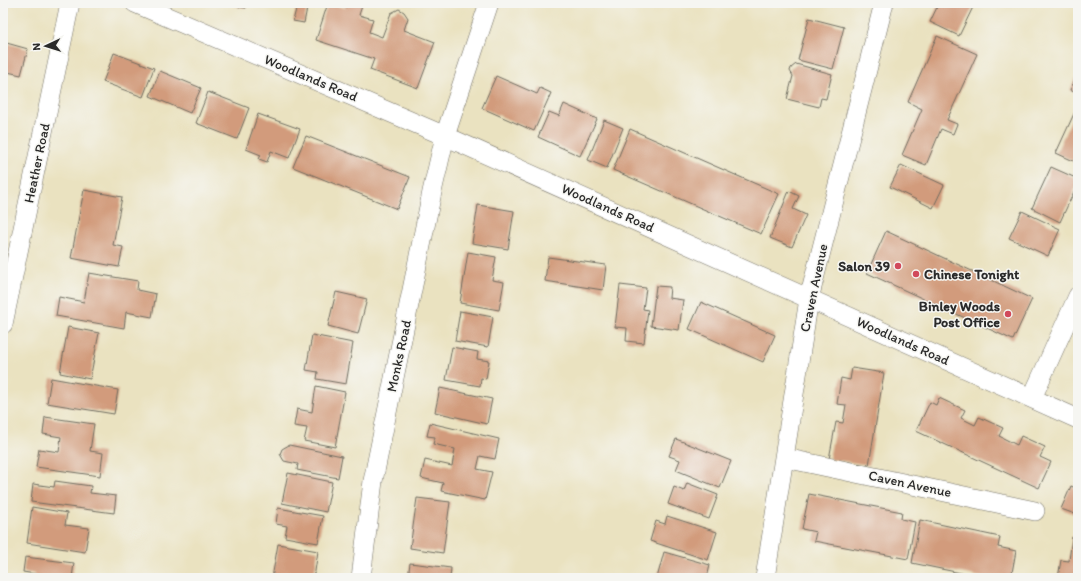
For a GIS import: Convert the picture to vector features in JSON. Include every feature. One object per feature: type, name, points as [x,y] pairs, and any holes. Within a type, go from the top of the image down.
[{"type":"street","name":"Heather Road","points":[[3,324],[70,3]]},
{"type":"street","name":"Woodlands Road","points":[[135,3],[445,136],[1078,419]]},
{"type":"street","name":"Monks Road","points":[[361,578],[373,481],[445,136],[489,3]]},
{"type":"street","name":"Craven Avenue","points":[[765,578],[809,299],[884,3]]},
{"type":"street","points":[[1032,398],[1078,296]]},
{"type":"street","name":"Caven Avenue","points":[[785,458],[1036,511]]},
{"type":"building","points":[[236,3],[247,3],[246,8],[235,6]]},
{"type":"building","points":[[291,3],[308,3],[304,23],[293,21],[297,5]]},
{"type":"building","points":[[328,3],[345,8],[347,3],[363,3],[359,15],[373,19],[369,32],[382,37],[391,13],[399,9],[404,12],[408,18],[404,30],[435,42],[418,88],[370,70],[374,59],[316,40]]},
{"type":"building","points":[[939,3],[975,3],[959,36],[930,22]]},
{"type":"building","points":[[809,18],[844,27],[833,69],[798,60]]},
{"type":"building","points":[[937,36],[977,54],[947,120],[957,124],[953,134],[941,129],[926,165],[902,155],[922,109],[908,102]]},
{"type":"building","points":[[3,42],[28,49],[21,75],[3,71]]},
{"type":"building","points":[[114,53],[154,68],[143,97],[103,82]]},
{"type":"building","points":[[796,64],[832,74],[826,99],[821,98],[819,107],[787,99],[793,76],[790,71]]},
{"type":"building","points":[[160,71],[201,88],[190,113],[150,96]]},
{"type":"building","points":[[1078,73],[1078,94],[1070,90]]},
{"type":"building","points":[[496,76],[537,94],[540,88],[551,93],[534,131],[482,108]]},
{"type":"building","points":[[208,92],[249,108],[237,139],[196,123]]},
{"type":"building","points":[[564,104],[597,119],[580,156],[538,137],[549,112],[559,116]]},
{"type":"building","points":[[1078,105],[1078,163],[1056,153]]},
{"type":"building","points":[[258,114],[300,129],[289,158],[271,151],[267,162],[259,159],[261,155],[246,149]]},
{"type":"building","points":[[604,120],[623,128],[607,168],[588,160]]},
{"type":"building","points":[[630,129],[779,194],[761,234],[613,170]]},
{"type":"building","points":[[306,136],[410,177],[397,209],[293,167]]},
{"type":"building","points":[[901,165],[944,185],[933,208],[890,187]]},
{"type":"building","points":[[1051,167],[1078,179],[1078,183],[1060,222],[1032,208]]},
{"type":"building","points":[[84,190],[122,197],[113,245],[123,247],[119,267],[71,258]]},
{"type":"building","points":[[789,191],[799,196],[793,209],[806,215],[792,247],[770,238]]},
{"type":"building","points":[[478,205],[514,211],[508,249],[472,243]]},
{"type":"building","points":[[1022,211],[1060,229],[1048,256],[1009,238]]},
{"type":"building","points":[[886,231],[1032,299],[1013,340],[867,273]]},
{"type":"building","points":[[468,252],[496,257],[492,280],[504,282],[499,310],[460,303]]},
{"type":"building","points":[[548,257],[606,265],[603,290],[545,281]]},
{"type":"building","points":[[89,273],[138,281],[137,290],[156,294],[152,317],[126,312],[124,328],[56,316],[59,297],[84,302]]},
{"type":"building","points":[[620,285],[646,288],[643,309],[648,310],[644,343],[626,341],[627,328],[615,327]]},
{"type":"building","points":[[656,286],[670,287],[669,298],[683,300],[679,330],[651,326]]},
{"type":"building","points":[[336,292],[367,299],[358,334],[328,326]]},
{"type":"building","points":[[701,302],[775,335],[763,362],[689,329]]},
{"type":"building","points":[[460,311],[493,317],[488,347],[455,341]]},
{"type":"building","points":[[68,327],[99,333],[90,379],[60,373]]},
{"type":"building","points":[[312,335],[353,343],[346,384],[317,379],[318,372],[306,370]]},
{"type":"building","points":[[452,347],[478,352],[477,359],[489,361],[486,379],[481,378],[480,386],[446,380]]},
{"type":"building","points":[[852,368],[884,373],[869,465],[829,459],[836,422],[843,423],[846,405],[837,404],[841,378],[850,380]]},
{"type":"building","points":[[51,378],[118,390],[114,414],[47,403]]},
{"type":"building","points":[[316,386],[345,392],[335,447],[304,441],[307,428],[294,426],[297,409],[312,412]]},
{"type":"building","points":[[440,388],[492,399],[487,424],[435,412]]},
{"type":"building","points":[[939,398],[965,410],[961,418],[975,425],[979,417],[1003,428],[999,436],[1017,445],[1021,436],[1045,447],[1040,457],[1051,462],[1039,488],[916,431],[930,402],[936,405]]},
{"type":"building","points":[[45,417],[94,424],[90,451],[103,453],[100,476],[36,467],[39,449],[59,452],[61,437],[43,434]]},
{"type":"building","points":[[430,423],[499,439],[495,459],[480,456],[477,469],[492,472],[485,500],[441,491],[443,483],[421,478],[425,460],[452,466],[455,449],[433,444],[435,437],[427,436]]},
{"type":"building","points":[[676,439],[731,461],[720,488],[676,470],[680,460],[669,456]]},
{"type":"building","points":[[289,445],[342,456],[338,478],[297,470],[298,464],[284,461],[280,454],[282,449]]},
{"type":"building","points":[[288,473],[332,482],[326,512],[282,503]]},
{"type":"building","points":[[55,481],[91,486],[90,493],[116,496],[114,513],[31,502],[33,484],[54,487]]},
{"type":"building","points":[[687,483],[718,495],[709,519],[668,504],[674,487],[684,491]]},
{"type":"building","points":[[1071,486],[1078,489],[1078,515],[1061,509]]},
{"type":"building","points":[[809,494],[902,512],[901,519],[915,522],[908,559],[814,541],[816,532],[802,529]]},
{"type":"building","points":[[417,498],[450,502],[443,553],[410,548]]},
{"type":"building","points":[[32,507],[67,513],[65,525],[89,528],[85,552],[27,543]]},
{"type":"building","points":[[278,508],[323,516],[318,543],[285,537],[287,526],[276,524]]},
{"type":"building","points":[[667,516],[717,532],[708,560],[650,541],[656,521],[665,524]]},
{"type":"building","points":[[920,520],[1000,537],[998,547],[1016,551],[1011,578],[985,578],[912,563]]},
{"type":"building","points":[[1072,537],[1078,538],[1078,578],[1058,578],[1061,560],[1069,561]]},
{"type":"building","points":[[278,544],[318,551],[314,578],[272,578]]},
{"type":"building","points":[[664,552],[710,565],[707,578],[657,578]]},
{"type":"building","points":[[25,557],[74,563],[72,578],[34,578],[35,574],[23,572]]},
{"type":"building","points":[[410,563],[451,568],[450,578],[408,578]]},
{"type":"place","name":"Salon 39","points":[[898,266]]},
{"type":"place","name":"Chinese Tonight","points":[[916,274]]},
{"type":"place","name":"Binley Woods Post Office","points":[[1008,314]]}]
